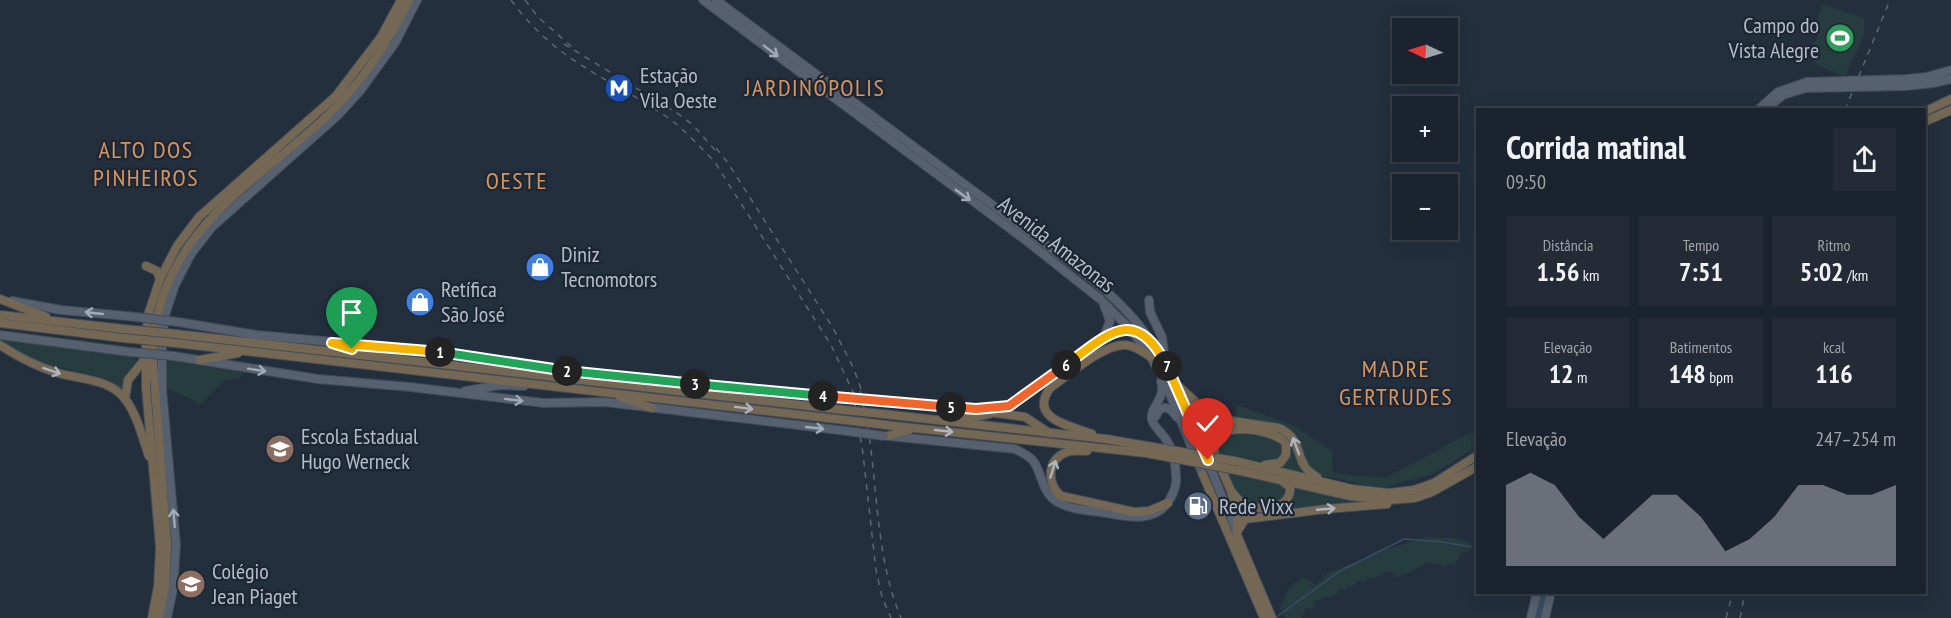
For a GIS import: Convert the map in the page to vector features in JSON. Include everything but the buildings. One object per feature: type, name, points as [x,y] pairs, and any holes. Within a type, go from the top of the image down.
[{"type":"highway","points":[[152,618],[158,587],[160,548],[147,398],[146,335],[149,312],[160,279],[177,246],[199,217],[336,96],[381,37],[401,0]]},
{"type":"highway","points":[[159,618],[165,588],[167,544],[153,363],[158,312],[168,282],[184,250],[206,222],[330,112],[350,91],[390,39],[409,0]]},
{"type":"highway","points":[[1926,111],[1951,99]]},
{"type":"highway","points":[[1926,121],[1951,110]]},
{"type":"highway","points":[[147,266],[157,271],[160,279]]},
{"type":"highway","points":[[0,299],[43,316],[70,323]]},
{"type":"highway","points":[[0,315],[70,323],[124,333]]},
{"type":"highway","points":[[0,322],[176,339],[602,392],[845,415],[884,414],[1106,439]]},
{"type":"highway","points":[[176,339],[250,351],[398,366],[527,375],[732,398],[845,415],[886,425],[1112,449]]},
{"type":"highway","points":[[0,345],[48,369],[104,383],[117,391],[125,399],[135,416],[154,469]]},
{"type":"highway","points":[[1151,357],[1138,348],[1127,345],[1109,347],[1046,394],[1045,410],[1050,418],[1106,439],[1370,492],[1414,490],[1434,483],[1476,456]]},
{"type":"highway","points":[[200,360],[250,351]]},
{"type":"highway","points":[[125,399],[128,380],[146,358]]},
{"type":"highway","points":[[669,382],[732,398]]},
{"type":"highway","points":[[1176,384],[1213,418],[1280,428],[1294,439],[1304,467],[1315,476],[1335,484]]},
{"type":"highway","points":[[602,392],[652,408]]},
{"type":"highway","points":[[1189,396],[1231,491],[1237,515],[1237,535]]},
{"type":"highway","points":[[934,420],[985,416],[1009,406]]},
{"type":"highway","points":[[996,413],[1025,417],[1049,433]]},
{"type":"highway","points":[[885,436],[915,428]]},
{"type":"highway","points":[[1214,451],[1217,440],[1231,429],[1277,436],[1286,444],[1286,455],[1280,463],[1237,465]]},
{"type":"highway","points":[[1147,449],[1064,453],[1056,460],[1050,480],[1054,489],[1068,499],[1134,512],[1146,512],[1168,502]]},
{"type":"highway","points":[[1237,465],[1276,478],[1350,496],[1389,500],[1415,498]]},
{"type":"highway","points":[[1237,535],[1245,519],[1388,504],[1415,498],[1432,492],[1476,467]]},
{"type":"highway","name":"Avenida Amazonas","points":[[1203,476],[1267,615]]},
{"type":"highway","points":[[1231,491],[1248,505],[1259,508],[1276,506],[1286,501],[1291,491],[1288,484],[1276,478]]},
{"type":"highway","name":"Avenida Amazonas","points":[[1237,535],[1267,615]]},
{"type":"main road","points":[[167,618],[173,589],[176,545],[162,389],[162,337],[166,312],[175,285],[191,254],[212,226],[337,116],[360,91],[395,43],[417,0]]},
{"type":"main road","name":"Avenida Amazonas","points":[[703,0],[1063,268],[1100,299],[1131,330],[1151,357],[1167,387],[1203,476]]},
{"type":"main road","name":"Avenida Amazonas","points":[[716,0],[1106,290],[1122,305],[1143,328],[1165,362],[1237,535]]},
{"type":"main road","points":[[1760,108],[1778,92],[1807,82],[1906,79],[1928,77],[1951,70]]},
{"type":"main road","points":[[1767,108],[1783,95],[1806,88],[1905,86],[1951,79]]},
{"type":"main road","points":[[1063,268],[1070,263]]},
{"type":"main road","points":[[0,299],[60,310],[178,322],[257,335],[479,357],[539,367],[669,382],[976,409],[1009,406],[1103,339],[1122,329],[1131,330],[1143,336],[1156,348]]},
{"type":"main road","points":[[1100,299],[1109,316],[1108,329],[1103,339]]},
{"type":"main road","points":[[1149,300],[1150,312],[1162,337],[1165,362]]},
{"type":"main road","points":[[0,335],[173,356],[318,379],[454,392],[544,404],[605,402],[885,436],[1015,449],[1033,460],[1047,492],[1057,502],[1069,507],[1139,517],[1155,513],[1168,502],[1176,481],[1175,465],[1167,440],[1155,426],[1152,415],[1162,393],[1159,374]]},
{"type":"main road","points":[[332,343],[382,354],[398,366]]},
{"type":"main road","points":[[454,392],[501,385],[522,387],[539,384]]},
{"type":"main road","points":[[1155,426],[1156,413],[1162,408],[1170,409],[1183,425]]},
{"type":"main road","points":[[1531,618],[1537,594]]},
{"type":"main road","points":[[1545,618],[1551,594]]},
{"type":"green space","name":"Campo do Vista Alegre","points":[[1822,4],[1864,18],[1864,35],[1845,77],[1816,64],[1813,59],[1815,51],[1809,49],[1816,41],[1820,31],[1814,28]]},
{"type":"green space","points":[[1392,201],[1392,217],[1390,214]]},
{"type":"green space","points":[[0,336],[123,351],[137,360],[124,377],[120,394],[108,379],[46,364],[0,343]]},
{"type":"green space","points":[[165,360],[245,373],[238,379],[225,380],[200,405],[188,397],[165,388]]},
{"type":"green space","points":[[1238,405],[1295,426],[1332,451],[1333,471],[1337,474],[1385,478],[1472,432],[1476,440],[1476,448],[1431,475],[1384,487],[1370,486],[1320,475],[1307,465],[1293,432],[1280,426],[1235,417]]},
{"type":"green space","points":[[1280,432],[1290,438],[1300,468],[1305,474],[1277,467],[1281,465],[1287,439]]},
{"type":"green space","points":[[1235,433],[1275,438],[1282,448],[1281,454],[1276,460],[1262,462],[1220,452],[1223,439]]},
{"type":"green space","points":[[1227,472],[1276,481],[1287,489],[1284,499],[1263,505],[1248,502],[1237,491]]},
{"type":"green space","points":[[1295,487],[1356,504],[1260,514],[1240,511],[1237,502],[1241,506],[1286,505],[1292,499]]},
{"type":"green space","points":[[1426,537],[1455,538],[1472,543],[1470,552],[1461,553],[1456,562],[1444,566],[1427,562],[1410,573],[1398,577],[1390,572],[1383,573],[1379,577],[1366,576],[1368,581],[1358,580],[1352,587],[1348,585],[1346,590],[1340,589],[1337,592],[1339,593],[1313,602],[1314,607],[1310,609],[1307,607],[1301,618],[1285,618],[1280,609],[1288,589],[1303,577],[1316,585],[1328,573],[1385,550]]},
{"type":"waterway","points":[[1275,618],[1340,571],[1404,539],[1471,547]]},
{"type":"waterway","points":[[1537,618],[1543,594]]},
{"type":"railway","points":[[511,0],[546,39],[584,67],[667,117],[714,161],[831,345],[853,392],[863,454],[876,570],[882,597],[891,618]]},
{"type":"railway","points":[[525,0],[538,17],[572,47]]},
{"type":"railway","points":[[1846,108],[1890,0]]},
{"type":"railway","points":[[564,44],[680,115],[694,126],[719,155]]},
{"type":"railway","points":[[716,148],[728,163],[833,328],[853,367],[864,397]]},
{"type":"railway","points":[[860,391],[871,448],[885,563],[891,591],[901,618]]},
{"type":"railway","points":[[1726,618],[1732,594]]},
{"type":"railway","points":[[1740,618],[1745,594]]},
{"type":"place","name":"Campo do Vista Alegre","points":[[1840,38]]},
{"type":"place","name":"Estação Vila Oeste","points":[[619,88]]},
{"type":"place","name":"Diniz Tecnomotors","points":[[540,267]]},
{"type":"place","name":"Retífica São José","points":[[420,302]]},
{"type":"place","name":"Escola Estadual Hugo Werneck","points":[[280,449]]},
{"type":"place","name":"Rede Vixx","points":[[1198,506]]},
{"type":"place","name":"Colégio Jean Piaget","points":[[191,584]]},
{"type":"district","name":"JARDINÓPOLIS","points":[[815,88]]},
{"type":"district","name":"ALTO DOS PINHEIROS","points":[[146,164]]},
{"type":"district","name":"OESTE","points":[[517,181]]},
{"type":"district","name":"MADRE GERTRUDES","points":[[1396,383]]},
{"type":"route","points":[[352,349],[332,343],[479,357],[539,367],[664,382],[986,409],[1009,406],[1113,332],[1124,329],[1143,336],[1156,348],[1165,362],[1208,460]]}]
